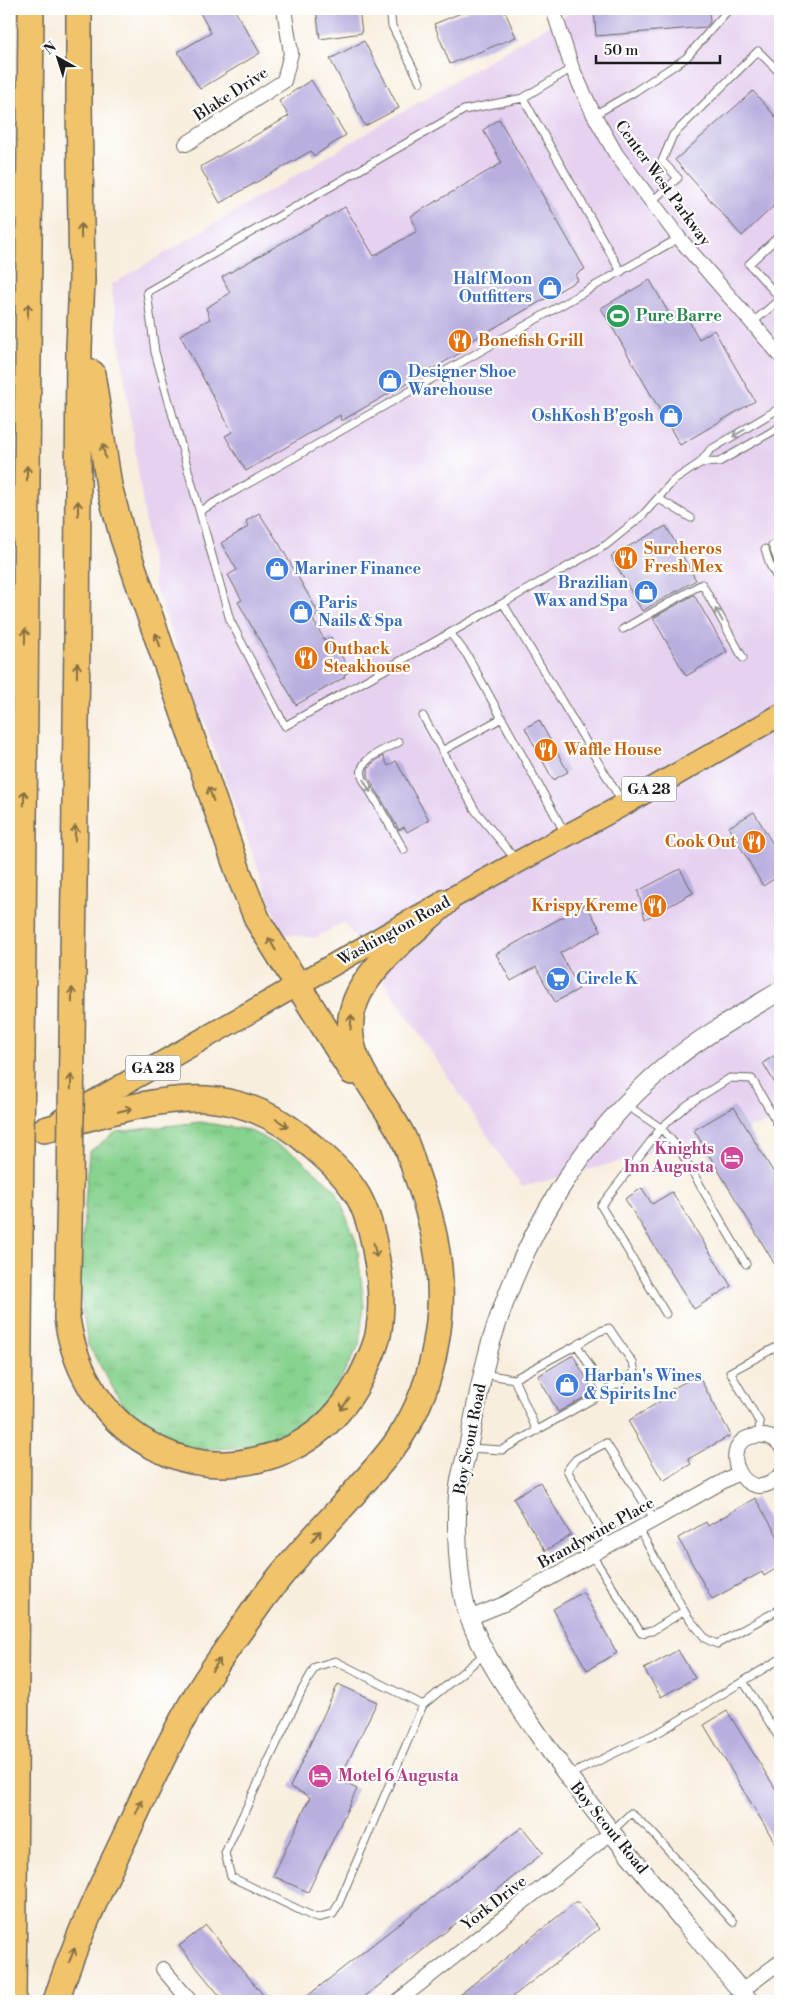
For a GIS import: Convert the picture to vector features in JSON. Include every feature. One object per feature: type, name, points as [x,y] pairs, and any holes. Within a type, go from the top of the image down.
[{"type":"highway","points":[[13,2001],[31,9]]},
{"type":"highway","points":[[44,1130],[154,1103],[180,1099],[207,1099],[237,1104],[280,1121],[300,1135],[325,1157],[358,1197],[369,1224],[380,1278],[381,1311],[378,1337],[369,1362],[344,1406],[330,1423],[294,1448],[271,1457],[248,1462],[224,1464],[186,1460],[165,1453],[145,1443],[128,1431],[98,1399],[75,1357],[70,1337],[67,1318],[70,1184],[72,1044],[78,642],[79,347],[82,280],[79,9]]},
{"type":"highway","points":[[82,280],[92,379],[110,486],[123,538],[250,903],[258,921],[397,1145],[429,1210]]},
{"type":"highway","points":[[56,2001],[82,1930],[109,1870],[162,1758],[185,1715],[216,1665],[257,1607],[399,1439],[419,1401],[429,1374],[440,1313],[440,1284],[436,1241],[429,1210],[404,1138],[357,1061],[352,1046],[350,1028],[354,1003],[368,976],[446,902]]},
{"type":"main road","name":"Washington Road","points":[[9,1150],[780,715]]},
{"type":"street","name":"Blake Drive","points":[[186,144],[284,80],[291,53],[284,9]]},
{"type":"street","name":"Center West Parkway","points":[[553,9],[572,68],[594,115],[616,154],[679,238],[780,356]]},
{"type":"street","name":"Boy Scout Road","points":[[743,1997],[567,1776],[495,1672],[469,1618],[459,1570],[458,1509],[460,1482],[491,1342],[519,1263],[552,1199],[574,1166],[614,1116],[666,1066],[694,1044],[780,991]]},
{"type":"street","points":[[779,1481],[765,1485],[754,1485],[746,1482],[738,1473],[734,1457],[741,1443],[750,1436],[766,1435],[776,1440],[780,1446]]},
{"type":"street","name":"Brandywine Place","points":[[469,1618],[504,1604],[738,1473]]},
{"type":"street","name":"York Drive","points":[[398,2001],[612,1832]]},
{"type":"street","points":[[743,1997],[780,1962]]},
{"type":"street","points":[[164,1969],[190,2001]]},
{"type":"lane","points":[[390,9],[392,26],[420,82]]},
{"type":"lane","points":[[594,115],[634,92],[686,58],[729,9]]},
{"type":"lane","points":[[652,201],[678,178],[662,161],[673,135],[758,51],[780,73]]},
{"type":"lane","points":[[572,68],[523,98],[464,110],[147,292],[156,352],[230,620],[285,726],[606,545],[642,516],[674,480],[700,464],[710,450],[780,408]]},
{"type":"lane","points":[[523,98],[621,272]]},
{"type":"lane","points":[[752,323],[780,299],[749,264],[780,235]]},
{"type":"lane","points":[[200,511],[679,238]]},
{"type":"lane","points":[[700,464],[718,462],[780,427]]},
{"type":"lane","points":[[658,499],[691,518]]},
{"type":"lane","points":[[780,566],[769,547],[770,564],[780,583]]},
{"type":"lane","points":[[623,630],[702,584],[743,658]]},
{"type":"lane","points":[[503,603],[623,805]]},
{"type":"lane","points":[[450,633],[467,655],[566,835]]},
{"type":"lane","points":[[422,716],[475,810],[518,863]]},
{"type":"lane","points":[[442,750],[502,718]]},
{"type":"lane","points":[[399,742],[367,760],[360,770],[362,779],[404,850]]},
{"type":"lane","points":[[666,1314],[601,1206],[661,1128],[687,1105],[730,1078],[752,1080],[780,1128]]},
{"type":"lane","points":[[625,1104],[661,1128],[679,1149],[746,1264]]},
{"type":"lane","points":[[468,1448],[502,1450],[605,1392],[635,1372],[633,1363],[609,1328],[598,1332],[514,1379],[483,1374]]},
{"type":"lane","points":[[577,1345],[605,1392]]},
{"type":"lane","points":[[758,1436],[760,1423],[730,1372],[780,1345]]},
{"type":"lane","points":[[514,1379],[537,1431]]},
{"type":"lane","points":[[609,1546],[567,1470],[576,1459],[606,1443],[655,1520]]},
{"type":"lane","points":[[639,1529],[684,1611],[706,1639],[717,1644],[780,1610]]},
{"type":"lane","points":[[592,1555],[641,1633],[652,1631],[684,1611]]},
{"type":"lane","points":[[423,1705],[335,1662],[315,1667],[298,1699],[226,1853],[230,1877],[316,1918],[333,1914],[423,1705],[486,1652]]},
{"type":"lane","points":[[567,1776],[602,1761],[661,1731],[780,1659]]},
{"type":"lane","points":[[743,1681],[780,1739]]},
{"type":"lane","points":[[612,1832],[632,1813],[650,1830],[733,1922]]},
{"type":"shaded area","points":[[576,9],[780,9],[780,1120],[522,1187],[344,922],[315,938],[282,934],[155,587],[111,285]]},
{"type":"green space","points":[[200,1122],[249,1130],[296,1155],[336,1190],[357,1244],[364,1306],[359,1345],[327,1404],[294,1431],[242,1448],[193,1449],[149,1431],[124,1407],[88,1345],[79,1285],[89,1152],[116,1132]]},
{"type":"building","points":[[198,9],[234,9],[260,53],[200,89],[178,52],[211,33]]},
{"type":"building","points":[[316,9],[359,9],[362,33],[320,39]]},
{"type":"building","points":[[471,9],[504,9],[516,37],[450,64],[434,24]]},
{"type":"building","points":[[594,9],[709,9],[710,22],[706,27],[596,36]]},
{"type":"building","points":[[364,41],[399,108],[365,126],[330,59]]},
{"type":"building","points":[[311,80],[346,135],[314,156],[311,151],[220,203],[200,167],[289,116],[279,101]]},
{"type":"building","points":[[753,91],[780,122],[780,200],[742,236],[675,160]]},
{"type":"building","points":[[499,119],[585,269],[575,275],[578,280],[457,349],[460,353],[341,421],[340,415],[246,471],[225,436],[232,432],[180,335],[210,319],[206,308],[230,293],[222,277],[345,207],[374,256],[417,231],[411,216],[502,163],[483,130]]},
{"type":"building","points":[[650,280],[672,319],[684,312],[699,339],[714,330],[755,401],[680,445],[601,308]]},
{"type":"building","points":[[259,513],[280,545],[319,614],[312,618],[325,641],[331,637],[350,671],[344,675],[345,677],[296,705],[238,602],[242,600],[228,575],[237,570],[221,543],[248,527],[246,521]]},
{"type":"building","points":[[666,526],[696,580],[642,611],[611,556]]},
{"type":"building","points":[[694,595],[727,652],[686,676],[653,618]]},
{"type":"building","name":"Waffle House","points":[[539,720],[568,772],[553,780],[525,728]]},
{"type":"building","points":[[383,756],[388,766],[396,761],[429,820],[407,832],[404,827],[399,830],[368,776],[368,768],[371,767],[371,764]]},
{"type":"building","name":"Cook Out","points":[[754,812],[780,856],[780,875],[763,886],[729,827]]},
{"type":"building","name":"Krispy Kreme","points":[[680,869],[693,893],[645,919],[638,891]]},
{"type":"building","name":"Circle K","points":[[586,904],[601,931],[560,953],[579,989],[555,1002],[536,967],[511,981],[496,954]]},
{"type":"building","points":[[780,1052],[780,1092],[763,1063]]},
{"type":"building","points":[[734,1107],[780,1183],[780,1273],[694,1130]]},
{"type":"building","points":[[642,1188],[652,1204],[672,1192],[731,1286],[694,1309],[625,1199]]},
{"type":"building","name":"Harban's Wines & Spirits Inc","points":[[573,1355],[594,1392],[558,1412],[538,1376]]},
{"type":"building","points":[[698,1375],[731,1435],[688,1459],[691,1464],[663,1481],[628,1421],[672,1394],[670,1390]]},
{"type":"building","points":[[540,1482],[571,1535],[545,1551],[513,1498]]},
{"type":"building","points":[[755,1498],[780,1540],[780,1566],[764,1576],[762,1572],[712,1599],[678,1538],[706,1522],[708,1526]]},
{"type":"building","points":[[583,1592],[617,1653],[587,1670],[553,1609]]},
{"type":"building","points":[[678,1650],[695,1678],[661,1697],[644,1669]]},
{"type":"building","points":[[338,1684],[377,1702],[339,1780],[357,1789],[308,1892],[273,1876],[310,1797],[290,1787]]},
{"type":"building","points":[[727,1711],[780,1796],[780,1851],[704,1725]]},
{"type":"building","points":[[522,1827],[543,1853],[382,1983],[359,2001],[301,2001]]},
{"type":"building","points":[[577,1901],[599,1929],[507,2001],[452,2001]]},
{"type":"building","points":[[206,1925],[268,2001],[224,2001],[179,1946]]},
{"type":"place","name":"Half Moon Outfitters","points":[[550,288]]},
{"type":"place","name":"Pure Barre","points":[[618,316]]},
{"type":"place","name":"Bonefish Grill","points":[[460,341]]},
{"type":"place","name":"Designer Shoe Warehouse","points":[[390,381]]},
{"type":"place","name":"OshKosh B'gosh","points":[[671,416]]},
{"type":"place","name":"Surcheros Fresh Mex","points":[[626,558]]},
{"type":"place","name":"Mariner Finance","points":[[277,569]]},
{"type":"place","name":"Brazilian Wax and Spa","points":[[646,592]]},
{"type":"place","name":"Paris Nails & Spa","points":[[301,612]]},
{"type":"place","name":"Outback Steakhouse","points":[[306,658]]},
{"type":"place","name":"Waffle House","points":[[546,750]]},
{"type":"place","name":"Cook Out","points":[[754,842]]},
{"type":"place","name":"Krispy Kreme","points":[[655,906]]},
{"type":"place","name":"Circle K","points":[[558,979]]},
{"type":"place","name":"Knights Inn Augusta","points":[[732,1158]]},
{"type":"place","name":"Harban's Wines & Spirits Inc","points":[[567,1385]]},
{"type":"place","name":"Motel 6 Augusta","points":[[320,1776]]}]
